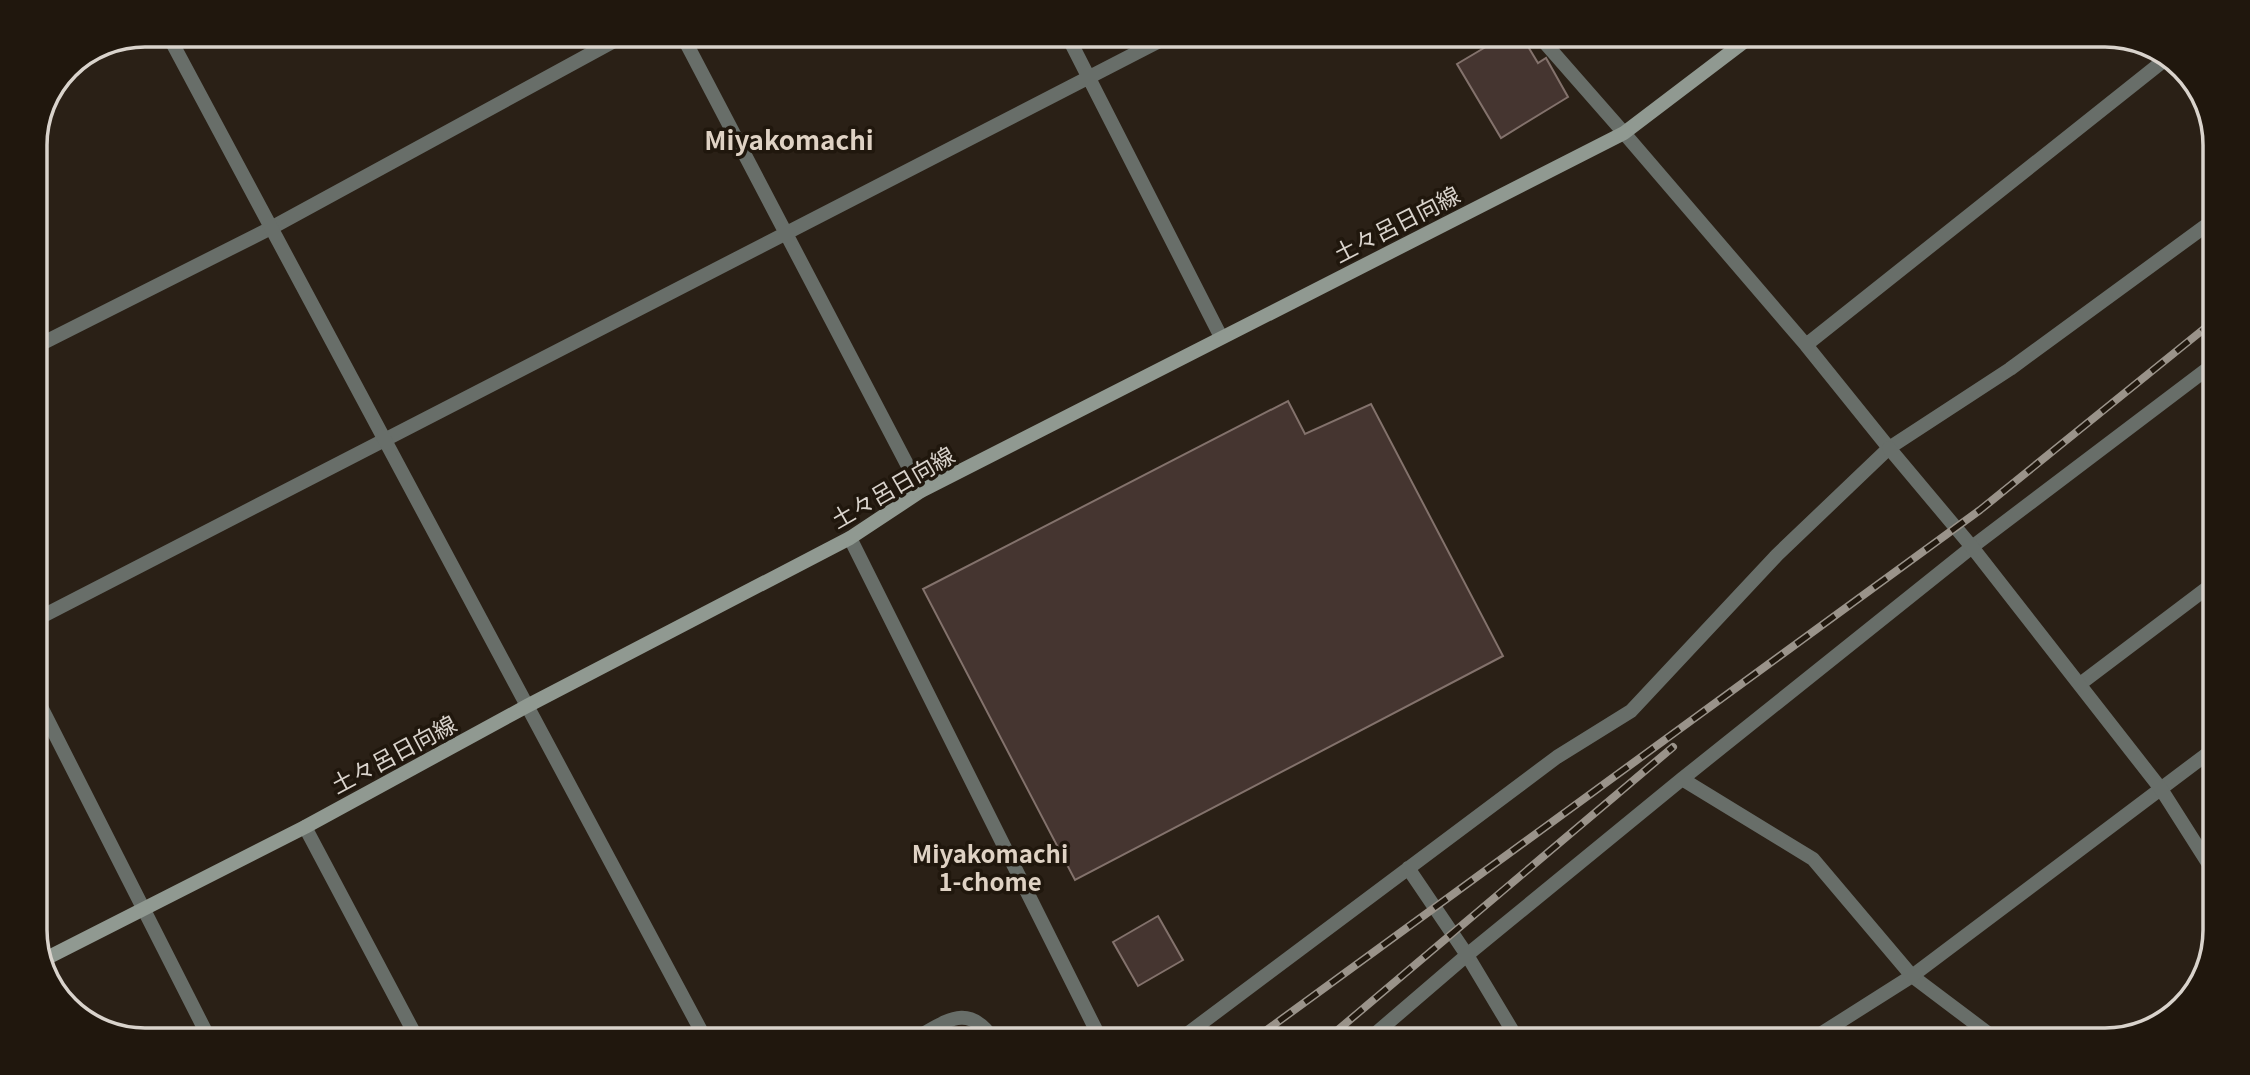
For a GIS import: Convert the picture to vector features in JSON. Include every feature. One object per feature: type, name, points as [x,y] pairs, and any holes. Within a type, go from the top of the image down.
[{"type":"main road","name":"土々呂日向線","points":[[51,956],[305,827],[527,706],[850,538],[921,491],[1624,133],[1737,47]]},
{"type":"street","points":[[174,47],[700,1028]]},
{"type":"street","points":[[47,341],[271,228],[603,47]]},
{"type":"street","points":[[688,47],[921,491]]},
{"type":"street","points":[[1073,47],[1221,337]]},
{"type":"street","points":[[47,614],[1148,47]]},
{"type":"street","points":[[1549,47],[1806,345],[1972,547],[2161,789],[2203,855]]},
{"type":"street","points":[[1806,345],[2159,64]]},
{"type":"street","points":[[1195,1028],[1557,757],[1631,711],[1777,555],[1889,448],[2010,369],[2203,228]]},
{"type":"street","points":[[1382,1028],[1466,955],[1972,547],[2203,372]]},
{"type":"street","points":[[850,538],[1095,1028]]},
{"type":"street","points":[[2080,684],[2203,591]]},
{"type":"street","points":[[47,719],[204,1028]]},
{"type":"street","points":[[1830,1028],[1912,976],[2203,757]]},
{"type":"street","points":[[1682,779],[1813,859],[1912,976],[1981,1028]]},
{"type":"street","points":[[305,827],[412,1028]]},
{"type":"street","points":[[1408,868],[1511,1028]]},
{"type":"street","points":[[935,1028],[953,1019],[970,1017],[986,1028]]},
{"type":"building","points":[[1486,47],[1528,47],[1538,63],[1546,58],[1568,97],[1501,138],[1457,64]]},
{"type":"building","points":[[1288,401],[1305,434],[1371,404],[1503,656],[1075,880],[923,589]]},
{"type":"building","points":[[1158,916],[1183,960],[1138,986],[1113,942]]},
{"type":"railway","points":[[1269,1028],[1980,510],[2203,330]]},
{"type":"railway","points":[[1340,1028],[1673,747]]},
{"type":"district","name":"Miyakomachi","points":[[789,138]]},
{"type":"district","name":"Miyakomachi 1-chome","points":[[990,866]]}]
